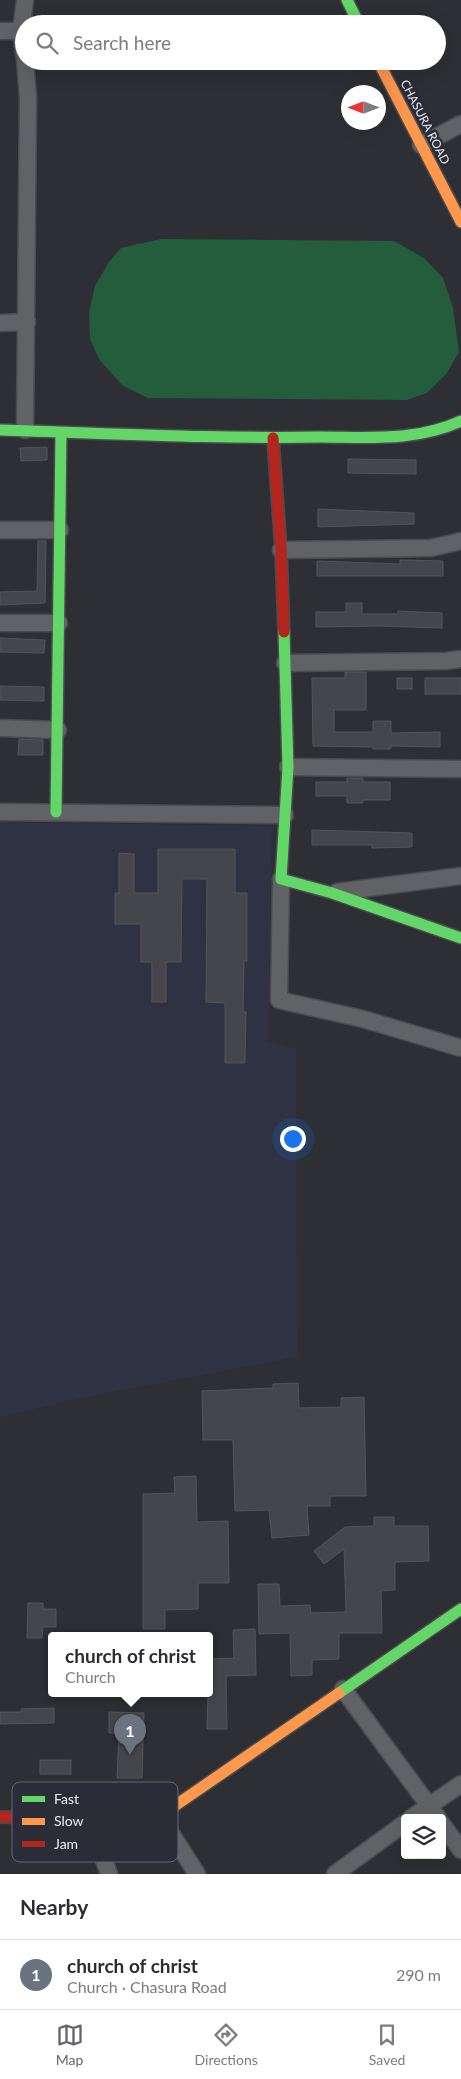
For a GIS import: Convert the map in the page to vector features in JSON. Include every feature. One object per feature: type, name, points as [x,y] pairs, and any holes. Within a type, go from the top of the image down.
[{"type":"street","points":[[23,15],[25,0]]},
{"type":"street","points":[[347,0],[354,15]]},
{"type":"street","points":[[0,31],[15,31]]},
{"type":"street","points":[[25,70],[28,97],[25,430]]},
{"type":"street","name":"CHASURA ROAD","points":[[383,70],[461,222]]},
{"type":"street","points":[[421,145],[461,124]]},
{"type":"street","points":[[0,323],[27,322]]},
{"type":"street","points":[[0,430],[273,438],[415,436],[439,430],[461,421]]},
{"type":"street","points":[[56,812],[61,433]]},
{"type":"street","points":[[273,438],[281,550],[288,767],[281,879],[279,1000],[363,1019],[461,1048]]},
{"type":"street","points":[[0,530],[60,530]]},
{"type":"street","points":[[281,550],[431,548],[461,541]]},
{"type":"street","points":[[0,623],[59,624]]},
{"type":"street","points":[[285,663],[446,661],[461,659]]},
{"type":"street","points":[[0,728],[58,730]]},
{"type":"street","points":[[288,767],[461,769]]},
{"type":"street","points":[[0,812],[285,815]]},
{"type":"street","points":[[332,893],[461,876]]},
{"type":"street","points":[[281,879],[332,893],[461,938]]},
{"type":"street","points":[[178,1804],[461,1609]]},
{"type":"street","points":[[343,1689],[433,1811],[461,1784]]},
{"type":"street","points":[[335,1874],[401,1826]]},
{"type":"street","points":[[446,1829],[461,1850]]},
{"type":"street","points":[[178,1844],[197,1874]]},
{"type":"street","points":[[104,1862],[108,1874]]},
{"type":"shaded area","points":[[0,822],[272,826],[268,1041],[296,1049],[297,1357],[92,1396],[0,1417]]},
{"type":"green space","points":[[161,239],[394,241],[424,258],[443,278],[453,308],[459,352],[447,373],[427,393],[407,400],[148,398],[123,386],[99,359],[90,339],[89,313],[95,286],[109,262],[121,248]]},
{"type":"building","points":[[47,447],[47,460],[21,461],[20,448]]},
{"type":"building","points":[[348,459],[416,460],[416,474],[348,473]]},
{"type":"building","points":[[318,509],[414,513],[414,524],[318,527]]},
{"type":"building","points":[[38,541],[46,541],[45,603],[0,605],[0,592],[37,591]]},
{"type":"building","points":[[400,560],[443,561],[443,576],[317,576],[317,561],[400,564]]},
{"type":"building","points":[[346,603],[362,603],[362,614],[398,614],[398,611],[442,613],[442,628],[316,627],[316,612],[346,612]]},
{"type":"building","points":[[0,638],[45,640],[44,653],[0,652]]},
{"type":"building","points":[[345,672],[366,672],[366,710],[334,710],[334,732],[373,732],[373,721],[391,721],[391,733],[440,732],[440,747],[391,746],[391,749],[373,749],[373,747],[313,746],[312,678],[345,678]]},
{"type":"building","points":[[397,678],[412,678],[412,689],[397,689]]},
{"type":"building","points":[[425,678],[461,678],[461,694],[425,694]]},
{"type":"building","points":[[0,686],[44,687],[44,701],[0,700]]},
{"type":"building","points":[[19,739],[43,740],[43,755],[18,755]]},
{"type":"building","points":[[347,778],[363,778],[363,782],[390,782],[390,800],[363,800],[363,803],[347,803],[347,796],[316,796],[316,782],[347,782]]},
{"type":"building","points":[[312,830],[412,833],[412,847],[372,848],[372,845],[312,845]]},
{"type":"building","points":[[158,849],[235,849],[235,893],[247,893],[247,961],[244,961],[243,1012],[246,1012],[245,1063],[225,1063],[225,1003],[206,1002],[207,879],[182,879],[181,962],[166,962],[166,1002],[152,1002],[152,962],[141,962],[141,924],[115,924],[115,893],[119,893],[119,853],[134,854],[134,893],[158,893]]},
{"type":"building","points":[[298,1383],[299,1408],[341,1407],[341,1398],[364,1397],[366,1496],[330,1496],[330,1506],[307,1506],[309,1535],[272,1538],[269,1510],[235,1511],[233,1440],[203,1440],[202,1391],[273,1388],[273,1384]]},
{"type":"building","points":[[196,1476],[197,1522],[228,1521],[229,1583],[198,1583],[198,1609],[165,1610],[165,1629],[143,1629],[143,1494],[175,1493],[174,1477]]},
{"type":"building","points":[[374,1517],[394,1517],[394,1526],[428,1526],[429,1561],[395,1562],[395,1590],[381,1591],[382,1633],[339,1633],[339,1659],[312,1660],[312,1675],[291,1676],[290,1633],[259,1634],[258,1584],[279,1584],[280,1606],[310,1605],[311,1613],[346,1612],[344,1549],[324,1564],[314,1551],[345,1527],[374,1526]]},
{"type":"building","points":[[28,1603],[43,1603],[43,1609],[56,1609],[56,1627],[43,1627],[42,1638],[27,1638]]},
{"type":"building","points":[[255,1629],[256,1675],[226,1676],[227,1729],[207,1729],[208,1697],[213,1697],[213,1659],[234,1658],[233,1630]]},
{"type":"building","points":[[54,1708],[54,1723],[0,1724],[0,1712],[21,1712],[21,1709]]},
{"type":"building","points":[[109,1712],[144,1713],[142,1778],[117,1778],[119,1733],[109,1733]]},
{"type":"building","points":[[40,1760],[71,1760],[71,1774],[40,1774]]},
{"type":"traffic: fast","points":[[347,0],[354,15]]},
{"type":"traffic: fast","points":[[0,430],[239,437],[391,437],[444,428],[461,421]]},
{"type":"traffic: fast","points":[[56,812],[61,433]]},
{"type":"traffic: fast","points":[[284,632],[288,767],[281,879],[332,893],[461,938]]},
{"type":"traffic: fast","points":[[339,1693],[461,1609]]},
{"type":"traffic: slow","points":[[383,70],[461,222]]},
{"type":"traffic: slow","points":[[178,1804],[339,1693]]},
{"type":"traffic: jam","points":[[273,438],[281,550],[284,632]]},
{"type":"traffic: jam","points":[[0,1817],[12,1817]]},
{"type":"place","name":"church of christ","points":[[130,1755]]}]
